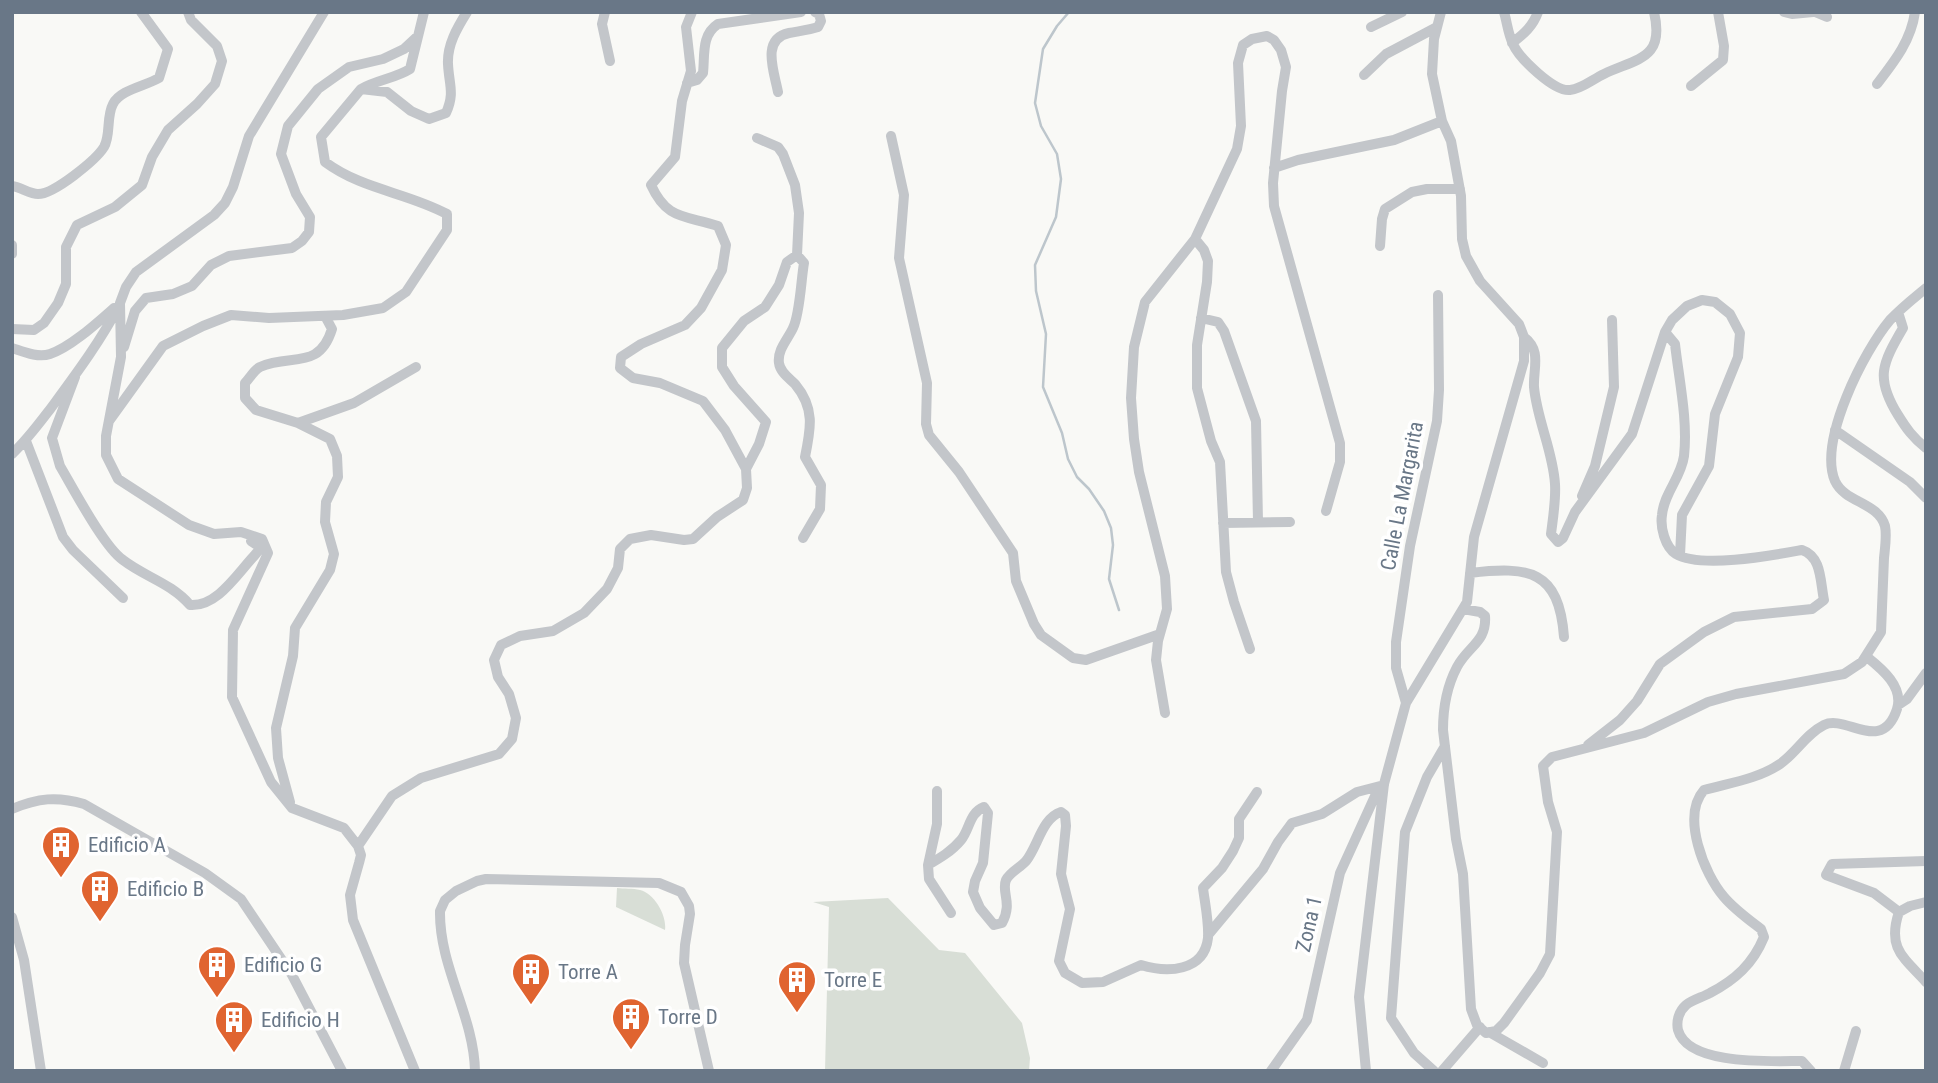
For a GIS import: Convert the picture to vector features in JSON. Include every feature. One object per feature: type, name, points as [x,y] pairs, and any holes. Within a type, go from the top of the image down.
[{"type":"street","points":[[12,186],[39,194],[79,172],[105,146],[112,104],[124,92],[144,87],[159,78],[168,49],[141,12]]},
{"type":"street","points":[[12,329],[34,330],[44,323],[58,303],[66,284],[66,247],[77,225],[115,207],[142,185],[152,157],[168,130],[215,84],[222,61],[217,46],[191,20],[188,12]]},
{"type":"street","points":[[12,454],[26,441],[101,340],[136,272],[214,215],[225,203],[233,187],[249,136],[324,12]]},
{"type":"street","points":[[108,422],[163,346],[203,326],[231,315],[269,318],[325,316],[383,308],[406,292],[447,230],[447,214],[428,203],[345,177],[326,162],[321,137],[361,89],[410,69],[424,12]]},
{"type":"street","points":[[361,89],[387,92],[411,111],[429,119],[446,113],[452,99],[448,62],[455,32],[467,12]]},
{"type":"street","points":[[605,12],[602,24],[610,61]]},
{"type":"street","points":[[358,846],[393,796],[421,778],[499,754],[512,739],[516,718],[509,694],[498,677],[494,660],[501,645],[520,636],[553,631],[584,613],[607,589],[618,568],[620,549],[630,539],[651,535],[694,539],[717,517],[743,500],[747,488],[746,469],[725,430],[703,401],[660,383],[633,378],[621,368],[621,357],[641,344],[685,325],[701,308],[722,270],[726,245],[718,226],[672,214],[658,200],[651,185],[675,157],[682,101],[691,71],[687,27],[692,12]]},
{"type":"street","points":[[687,83],[697,80],[704,73],[706,37],[710,29],[718,24],[801,12]]},
{"type":"street","points":[[778,92],[770,49],[774,42],[785,34],[818,27],[821,21],[819,14],[815,12]]},
{"type":"street","points":[[1371,27],[1402,12]]},
{"type":"street","points":[[1367,1068],[1359,997],[1384,785],[1406,703],[1467,602],[1474,537],[1524,361],[1524,337],[1519,324],[1480,281],[1466,256],[1460,190],[1451,141],[1442,121],[1432,75],[1434,39],[1441,12]]},
{"type":"street","points":[[1504,12],[1512,43],[1520,57],[1558,88],[1567,91],[1643,58],[1653,48],[1657,38],[1654,12]]},
{"type":"street","points":[[1512,43],[1525,33],[1538,12]]},
{"type":"street","points":[[1691,86],[1723,60],[1724,46],[1718,12]]},
{"type":"street","points":[[1784,12],[1827,17]]},
{"type":"street","points":[[1877,83],[1898,58],[1912,28],[1914,12]]},
{"type":"street","points":[[1364,75],[1386,54],[1437,27]]},
{"type":"street","points":[[415,1071],[353,920],[350,895],[361,855],[358,846],[344,828],[292,808],[271,782],[232,697],[233,630],[268,553],[262,539],[241,532],[214,534],[189,525],[118,480],[106,454],[108,422],[121,357],[135,311],[146,298],[173,294],[192,286],[211,265],[229,256],[292,247],[302,241],[309,232],[310,217],[296,194],[281,154],[288,126],[318,89],[349,67],[404,49],[418,36]]},
{"type":"street","points":[[1165,713],[1156,660],[1167,609],[1165,576],[1139,472],[1134,439],[1131,398],[1134,347],[1144,302],[1195,239],[1237,149],[1241,126],[1238,63],[1242,45],[1252,38],[1266,36],[1275,40],[1286,67],[1274,168],[1274,206],[1340,443],[1340,462],[1326,511]]},
{"type":"street","points":[[1274,168],[1298,160],[1394,140],[1442,121]]},
{"type":"street","points":[[891,136],[904,195],[899,258],[927,383],[926,424],[929,435],[959,472],[1013,553],[1016,581],[1041,635],[1073,658],[1086,660],[1160,634]]},
{"type":"street","points":[[757,138],[778,147],[796,185],[799,213],[797,255],[804,263],[795,326],[778,359],[780,368],[810,407],[810,433],[805,457],[821,485],[820,509],[803,538]]},
{"type":"street","points":[[1380,246],[1385,209],[1412,191],[1460,190]]},
{"type":"street","points":[[1195,239],[1204,250],[1208,261],[1197,345],[1197,388],[1211,441],[1220,462],[1226,572],[1250,649]]},
{"type":"street","points":[[12,245],[12,254]]},
{"type":"street","points":[[746,469],[759,444],[766,422],[734,386],[722,367],[722,348],[744,321],[765,307],[779,285],[787,261],[797,255]]},
{"type":"street","points":[[1442,1071],[1484,1030],[1496,1031],[1504,1023],[1540,973],[1550,954],[1557,832],[1548,802],[1543,766],[1552,757],[1644,733],[1708,702],[1736,694],[1844,674],[1867,657],[1881,632],[1886,528],[1882,518],[1874,510],[1842,491],[1835,480],[1831,460],[1835,430],[1854,378],[1871,347],[1898,312],[1926,288]]},
{"type":"street","name":"Calle La Margarita","points":[[1406,703],[1396,668],[1396,642],[1410,546],[1437,421],[1438,295]]},
{"type":"street","points":[[1575,512],[1632,434],[1665,332],[1672,320],[1687,306],[1702,300],[1715,302],[1730,314],[1740,333],[1738,357],[1715,414],[1709,466],[1682,514],[1681,555]]},
{"type":"street","points":[[12,348],[33,355],[50,354],[84,334],[120,303]]},
{"type":"street","points":[[120,303],[121,357]]},
{"type":"street","points":[[1898,312],[1903,328],[1888,353],[1883,379],[1886,394],[1913,438],[1926,448]]},
{"type":"street","points":[[292,808],[278,758],[276,729],[293,656],[295,628],[330,570],[334,554],[325,522],[326,502],[338,477],[337,456],[330,439],[298,423],[257,410],[245,398],[245,383],[258,368],[312,358],[327,344],[332,329],[325,316]]},
{"type":"street","points":[[1201,318],[1218,322],[1224,331],[1256,421],[1258,522]]},
{"type":"street","points":[[1524,337],[1536,352],[1534,387],[1555,487],[1551,534],[1558,542],[1563,538],[1595,466],[1614,387],[1612,320]]},
{"type":"street","points":[[1585,748],[1620,720],[1637,701],[1660,664],[1703,632],[1734,617],[1812,609],[1824,600],[1816,559],[1811,553],[1802,550],[1744,560],[1706,560],[1681,555],[1670,548],[1663,534],[1661,519],[1664,500],[1684,459],[1685,441],[1675,344],[1665,332]]},
{"type":"street","points":[[298,423],[354,402],[416,367]]},
{"type":"street","points":[[75,377],[52,438],[56,455],[60,466],[110,546],[122,560],[179,593],[190,605],[200,606],[213,599],[259,550],[251,541]]},
{"type":"street","points":[[1835,430],[1910,482],[1926,498]]},
{"type":"street","points":[[26,441],[63,537],[73,551],[123,598]]},
{"type":"street","points":[[1223,523],[1290,522]]},
{"type":"street","points":[[1470,573],[1502,569],[1524,572],[1543,581],[1555,593],[1563,617],[1564,637]]},
{"type":"street","points":[[1463,609],[1480,612],[1485,616],[1486,629],[1458,664],[1443,712],[1456,839],[1463,874],[1471,1009],[1484,1030],[1543,1063]]},
{"type":"street","points":[[1867,657],[1895,686],[1898,705]]},
{"type":"street","points":[[1811,1071],[1802,1060],[1738,1060],[1696,1049],[1679,1034],[1678,1017],[1686,1005],[1731,983],[1757,953],[1764,937],[1761,929],[1722,895],[1705,866],[1694,824],[1699,796],[1704,790],[1766,773],[1782,763],[1812,733],[1826,724],[1835,723],[1866,732],[1888,725],[1898,705],[1907,699],[1926,673]]},
{"type":"street","points":[[1434,1071],[1414,1053],[1391,1018],[1405,832],[1427,777],[1445,745]]},
{"type":"street","points":[[1208,935],[1263,869],[1292,823],[1322,814],[1357,792],[1384,785]]},
{"type":"street","name":"Zona 1","points":[[1271,1071],[1307,1020],[1340,873],[1375,796],[1384,785]]},
{"type":"street","points":[[937,791],[937,824],[928,865],[929,879],[951,913]]},
{"type":"street","points":[[928,865],[948,853],[963,838],[972,817],[984,807],[988,813],[983,863],[973,892],[994,925],[1002,923],[1007,913],[1007,879],[1026,861],[1048,821],[1054,814],[1061,812],[1065,815],[1066,826],[1061,874],[1070,909],[1059,961],[1065,973],[1082,983],[1103,982],[1141,965],[1155,970],[1172,971],[1199,959],[1206,948],[1208,935],[1203,888],[1222,868],[1233,851],[1239,838],[1239,820],[1256,792]]},
{"type":"street","points":[[13,809],[28,802],[50,798],[84,804],[235,893],[260,924],[292,975],[342,1071]]},
{"type":"street","points":[[1899,912],[1874,893],[1826,875],[1832,864],[1926,861]]},
{"type":"street","points":[[475,1071],[472,1040],[447,961],[440,911],[451,895],[477,881],[529,879],[659,883],[681,892],[686,898],[690,914],[684,962],[709,1071]]},
{"type":"street","points":[[1926,902],[1899,912],[1893,931],[1903,958],[1926,982]]},
{"type":"street","points":[[12,917],[24,960],[41,1071]]},
{"type":"street","points":[[1844,1071],[1856,1031]]},
{"type":"shaded area","points":[[617,888],[640,890],[651,896],[662,912],[665,930],[616,907]]},
{"type":"shaded area","points":[[888,898],[939,950],[965,953],[1022,1023],[1030,1058],[1029,1071],[825,1071],[829,907],[813,902]]},
{"type":"waterway","points":[[1069,12],[1043,49],[1035,103],[1041,126],[1057,154],[1061,179],[1056,217],[1035,265],[1036,291],[1046,334],[1043,387],[1062,433],[1068,459],[1077,477],[1104,511],[1111,528],[1113,545],[1109,579],[1119,610]]},
{"type":"place","name":"Edificio A","points":[[61,879]]},
{"type":"place","name":"Edificio B","points":[[100,923]]},
{"type":"place","name":"Edificio G","points":[[217,999]]},
{"type":"place","name":"Torre A","points":[[531,1006]]},
{"type":"place","name":"Torre E","points":[[797,1014]]},
{"type":"place","name":"Torre D","points":[[631,1051]]},
{"type":"place","name":"Edificio H","points":[[234,1054]]}]
